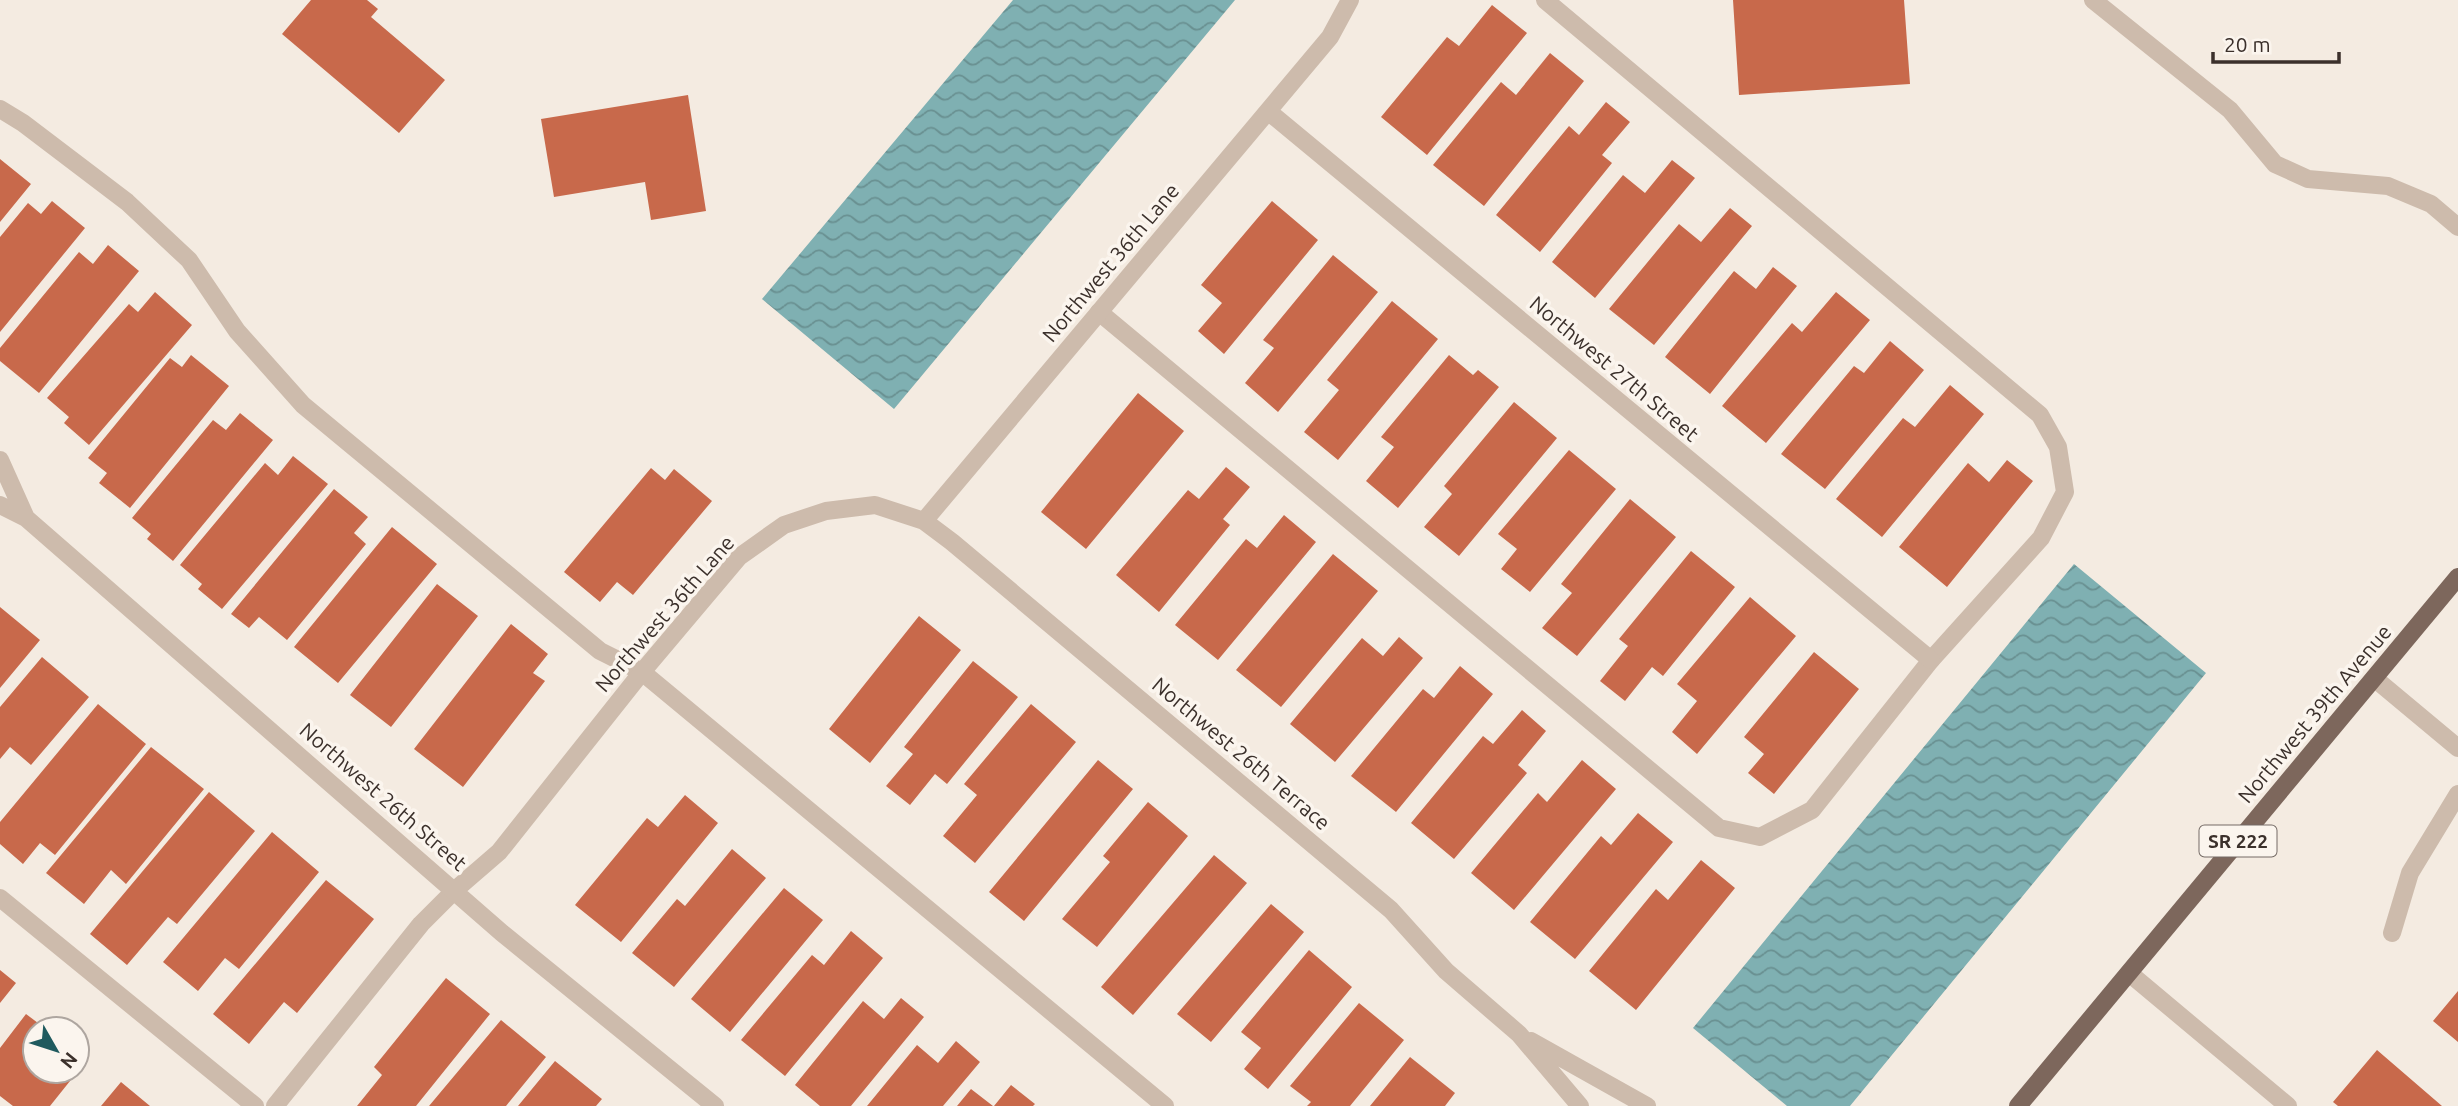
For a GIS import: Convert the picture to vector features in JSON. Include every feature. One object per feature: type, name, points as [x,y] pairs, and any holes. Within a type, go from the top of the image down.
[{"type":"main road","name":"Northwest 39th Avenue","points":[[2018,1106],[2458,577]]},
{"type":"street","name":"Northwest 36th Lane","points":[[275,1106],[421,924],[499,852],[642,672],[739,557],[784,525],[826,511],[875,505],[924,521],[1269,112],[1330,37],[1350,0]]},
{"type":"street","points":[[1099,312],[1720,828],[1760,837],[1812,810],[1930,660],[2042,538],[2065,492],[2058,447],[2040,415],[1545,0]]},
{"type":"street","points":[[2093,0],[2230,110],[2275,164],[2308,179],[2388,186],[2431,204],[2458,227]]},
{"type":"street","points":[[0,109],[23,123],[127,202],[189,260],[237,331],[303,405],[600,651],[642,672],[1165,1106]]},
{"type":"street","name":"Northwest 27th Street","points":[[1269,112],[1930,660]]},
{"type":"street","name":"Northwest 26th Street","points":[[0,460],[26,518]]},
{"type":"street","name":"Northwest 26th Street","points":[[0,505],[26,518],[502,933],[715,1106]]},
{"type":"street","name":"Northwest 26th Terrace","points":[[924,521],[1391,910],[1446,971],[1519,1034],[1580,1106]]},
{"type":"street","points":[[2374,678],[2458,748]]},
{"type":"street","points":[[2392,933],[2410,873],[2458,794]]},
{"type":"street","points":[[0,898],[255,1106]]},
{"type":"street","points":[[2129,973],[2288,1106]]},
{"type":"street","name":"Northwest 26th Terrace","points":[[1519,1034],[1647,1106]]},
{"type":"water","points":[[1013,0],[1235,0],[894,409],[762,299]]},
{"type":"water","points":[[2074,564],[2206,673],[1850,1106],[1787,1106],[1693,1028]]},
{"type":"building","points":[[311,0],[367,0],[378,9],[371,17],[445,80],[399,133],[282,34]]},
{"type":"building","points":[[1733,0],[1904,0],[1910,84],[1739,95]]},
{"type":"building","points":[[1492,5],[1527,33],[1427,155],[1381,117],[1447,37],[1459,46]]},
{"type":"building","points":[[1550,53],[1584,81],[1484,206],[1433,165],[1501,82],[1516,95]]},
{"type":"building","points":[[688,95],[706,211],[651,220],[645,182],[554,197],[541,119]]},
{"type":"building","points":[[1606,102],[1630,122],[1602,155],[1612,163],[1540,252],[1496,215],[1569,126],[1579,135]]},
{"type":"building","points":[[0,159],[31,184],[0,222]]},
{"type":"building","points":[[1672,160],[1695,178],[1595,298],[1552,262],[1623,175],[1645,193]]},
{"type":"building","points":[[52,201],[85,228],[0,332],[0,237],[28,203],[41,214]]},
{"type":"building","points":[[1272,201],[1318,240],[1224,354],[1198,331],[1222,303],[1201,285]]},
{"type":"building","points":[[1730,208],[1752,226],[1654,345],[1609,309],[1679,224],[1701,242]]},
{"type":"building","points":[[108,245],[139,271],[39,393],[0,361],[0,348],[79,252],[93,264]]},
{"type":"building","points":[[1333,255],[1378,292],[1278,412],[1245,383],[1274,348],[1263,340]]},
{"type":"building","points":[[1773,267],[1797,286],[1710,394],[1665,357],[1734,271],[1756,289]]},
{"type":"building","points":[[155,292],[192,325],[89,445],[64,423],[69,417],[47,398],[129,304],[138,312]]},
{"type":"building","points":[[1836,292],[1870,320],[1766,443],[1722,406],[1792,323],[1802,332]]},
{"type":"building","points":[[1392,301],[1438,339],[1338,460],[1304,432],[1339,390],[1327,380]]},
{"type":"building","points":[[1890,341],[1924,370],[1825,489],[1781,454],[1854,366],[1864,373]]},
{"type":"building","points":[[191,355],[229,386],[130,508],[99,483],[107,473],[88,458],[170,358],[182,367]]},
{"type":"building","points":[[1449,355],[1473,375],[1478,370],[1499,387],[1398,508],[1366,481],[1394,447],[1381,437]]},
{"type":"building","points":[[1950,385],[1984,414],[1882,537],[1836,499],[1903,418],[1915,427]]},
{"type":"building","points":[[1138,393],[1184,431],[1086,549],[1041,512]]},
{"type":"building","points":[[1514,402],[1557,438],[1459,556],[1424,527],[1452,494],[1444,486]]},
{"type":"building","points":[[240,413],[273,440],[173,561],[147,539],[151,534],[132,518],[213,420],[226,430]]},
{"type":"building","points":[[1569,450],[1616,489],[1530,592],[1501,569],[1517,549],[1498,534]]},
{"type":"building","points":[[293,456],[328,484],[222,609],[198,589],[202,584],[180,565],[265,463],[278,475]]},
{"type":"building","points":[[2007,460],[2033,481],[1947,587],[1899,547],[1968,463],[1989,482]]},
{"type":"building","points":[[1226,467],[1250,487],[1223,519],[1230,525],[1159,612],[1116,575],[1188,490],[1199,499]]},
{"type":"building","points":[[651,468],[665,480],[674,469],[712,501],[633,595],[617,582],[600,602],[564,572]]},
{"type":"building","points":[[334,489],[368,517],[354,533],[366,544],[287,640],[259,617],[249,628],[231,614]]},
{"type":"building","points":[[1630,499],[1676,537],[1577,656],[1542,628],[1572,593],[1561,584]]},
{"type":"building","points":[[1284,515],[1316,542],[1218,660],[1175,625],[1246,539],[1257,548]]},
{"type":"building","points":[[392,527],[437,564],[338,683],[294,647]]},
{"type":"building","points":[[1691,551],[1735,587],[1663,676],[1652,667],[1625,701],[1600,681],[1628,646],[1619,639]]},
{"type":"building","points":[[1333,554],[1378,591],[1281,707],[1236,670]]},
{"type":"building","points":[[437,584],[478,616],[391,727],[350,695]]},
{"type":"building","points":[[1750,597],[1796,636],[1697,754],[1672,732],[1697,701],[1677,684]]},
{"type":"building","points":[[0,607],[40,640],[0,688]]},
{"type":"building","points":[[919,616],[961,650],[870,763],[829,729]]},
{"type":"building","points":[[511,624],[548,654],[533,673],[545,681],[463,787],[414,749]]},
{"type":"building","points":[[1399,637],[1423,658],[1335,762],[1290,724],[1362,638],[1383,656]]},
{"type":"building","points":[[1814,652],[1859,689],[1774,794],[1748,773],[1764,754],[1744,737]]},
{"type":"building","points":[[42,657],[89,697],[31,765],[10,747],[0,759],[0,707]]},
{"type":"building","points":[[973,661],[1018,697],[947,784],[935,774],[910,805],[886,786],[913,754],[904,747]]},
{"type":"building","points":[[1460,666],[1493,694],[1396,812],[1351,776],[1423,689],[1434,698]]},
{"type":"building","points":[[98,704],[146,744],[55,855],[40,843],[23,864],[0,844],[0,822]]},
{"type":"building","points":[[1031,704],[1076,742],[975,863],[943,836],[977,795],[964,784]]},
{"type":"building","points":[[1522,710],[1546,731],[1518,765],[1527,773],[1454,859],[1411,823],[1483,736],[1493,744]]},
{"type":"building","points":[[151,747],[204,789],[126,884],[111,870],[84,904],[46,873]]},
{"type":"building","points":[[1098,760],[1133,789],[1024,921],[989,892]]},
{"type":"building","points":[[1582,760],[1616,789],[1514,910],[1471,873],[1538,793],[1547,802]]},
{"type":"building","points":[[209,792],[255,831],[177,924],[168,917],[127,965],[90,934]]},
{"type":"building","points":[[685,795],[718,823],[621,942],[575,905],[647,818],[658,827]]},
{"type":"building","points":[[1148,802],[1188,836],[1097,947],[1062,919],[1110,862],[1103,856]]},
{"type":"building","points":[[1638,813],[1673,842],[1575,959],[1530,922],[1601,836],[1611,845]]},
{"type":"building","points":[[272,832],[319,872],[239,969],[225,958],[198,991],[163,962]]},
{"type":"building","points":[[732,849],[766,878],[674,987],[632,953],[677,899],[685,906]]},
{"type":"building","points":[[1214,855],[1247,883],[1133,1015],[1101,987]]},
{"type":"building","points":[[1701,860],[1735,888],[1636,1010],[1589,971],[1656,889],[1668,900]]},
{"type":"building","points":[[326,880],[374,919],[297,1013],[284,1002],[249,1044],[213,1014]]},
{"type":"building","points":[[784,888],[823,920],[730,1032],[691,999]]},
{"type":"building","points":[[1271,904],[1304,932],[1211,1042],[1177,1014]]},
{"type":"building","points":[[851,931],[883,958],[785,1076],[741,1040],[812,955],[824,965]]},
{"type":"building","points":[[1309,950],[1352,987],[1268,1089],[1244,1069],[1261,1048],[1241,1032]]},
{"type":"building","points":[[0,970],[16,983],[0,1003]]},
{"type":"building","points":[[446,978],[490,1014],[416,1106],[357,1106],[382,1075],[374,1067]]},
{"type":"building","points":[[2458,991],[2458,1042],[2433,1021]]},
{"type":"building","points":[[901,998],[924,1017],[851,1106],[820,1106],[795,1085],[863,1001],[884,1019]]},
{"type":"building","points":[[1359,1003],[1404,1040],[1350,1106],[1307,1106],[1311,1102],[1290,1086]]},
{"type":"building","points":[[501,1020],[546,1057],[506,1106],[429,1106]]},
{"type":"building","points":[[21,1021],[21,1085],[67,1085],[50,1106],[13,1106],[0,1096],[0,1048]]},
{"type":"building","points":[[956,1041],[980,1062],[943,1106],[867,1106],[917,1045],[938,1063]]},
{"type":"building","points":[[2377,1050],[2442,1106],[2338,1106],[2333,1102]]},
{"type":"building","points":[[1410,1057],[1455,1093],[1445,1106],[1370,1106]]},
{"type":"building","points":[[555,1061],[602,1099],[596,1106],[518,1106]]},
{"type":"building","points":[[121,1082],[150,1106],[101,1106]]},
{"type":"building","points":[[1011,1085],[1035,1104],[994,1106]]},
{"type":"building","points":[[971,1089],[993,1106],[957,1106]]}]
